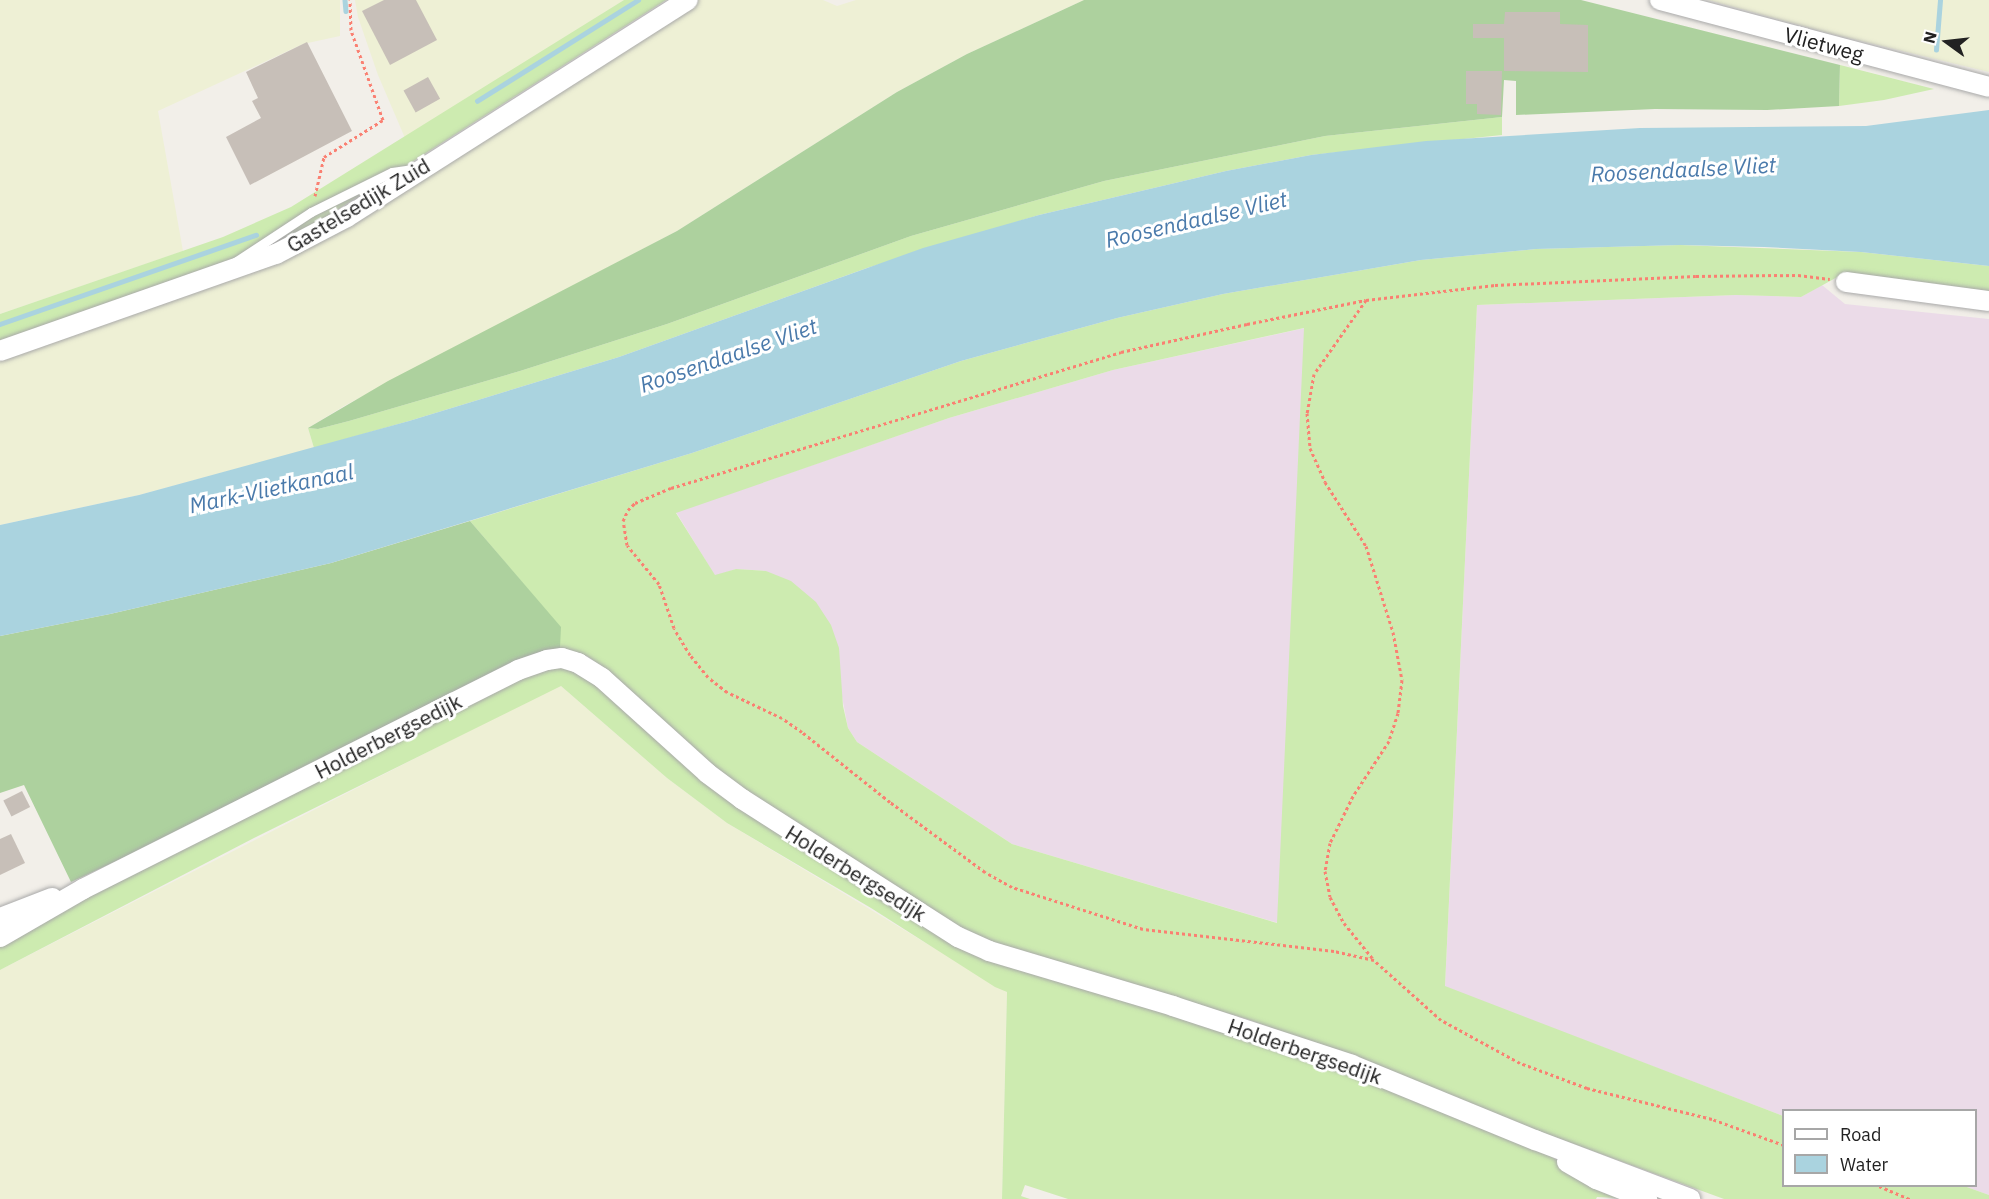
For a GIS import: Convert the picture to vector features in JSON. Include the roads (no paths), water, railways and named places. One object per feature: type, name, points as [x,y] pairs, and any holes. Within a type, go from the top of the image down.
[{"type":"street","name":"Gastelsedijk Zuid","points":[[0,351],[276,254],[327,227],[688,0]]},
{"type":"street","name":"Vlietweg","points":[[1660,0],[1989,87]]},
{"type":"street","points":[[1846,282],[1989,301]]},
{"type":"street","name":"Holderbergsedijk","points":[[0,937],[84,889],[518,670],[547,660],[562,658],[592,670],[707,773],[742,799],[958,937],[989,951],[1173,1006],[1352,1065],[1535,1140],[1690,1199]]},
{"type":"street","name":"Holderbergsedijk","points":[[0,918],[26,906],[84,889]]},
{"type":"street","points":[[1535,1140],[1596,1179],[1647,1199]]},
{"type":"lane","points":[[222,273],[241,257],[311,212],[392,172],[424,167]]},
{"type":"water","points":[[1989,110],[1989,266],[1861,252],[1764,247],[1680,245],[1536,249],[1421,260],[1223,294],[1117,318],[961,361],[692,453],[331,563],[110,614],[0,636],[0,525],[139,495],[409,421],[619,357],[923,248],[1039,215],[1226,171],[1311,155],[1426,141],[1640,128],[1866,126]]},
{"type":"waterway","points":[[345,0],[346,11]]},
{"type":"waterway","points":[[477,101],[638,0]]},
{"type":"waterway","points":[[1936,50],[1940,0]]},
{"type":"waterway","points":[[0,324],[256,235]]},
{"type":"water label","name":"Roosendaalse Vliet","points":[[1683,169]]},
{"type":"water label","name":"Roosendaalse Vliet","points":[[1196,219]]},
{"type":"water label","name":"Roosendaalse Vliet","points":[[728,355]]},
{"type":"water label","name":"Mark-Vlietkanaal","points":[[271,488]]}]
